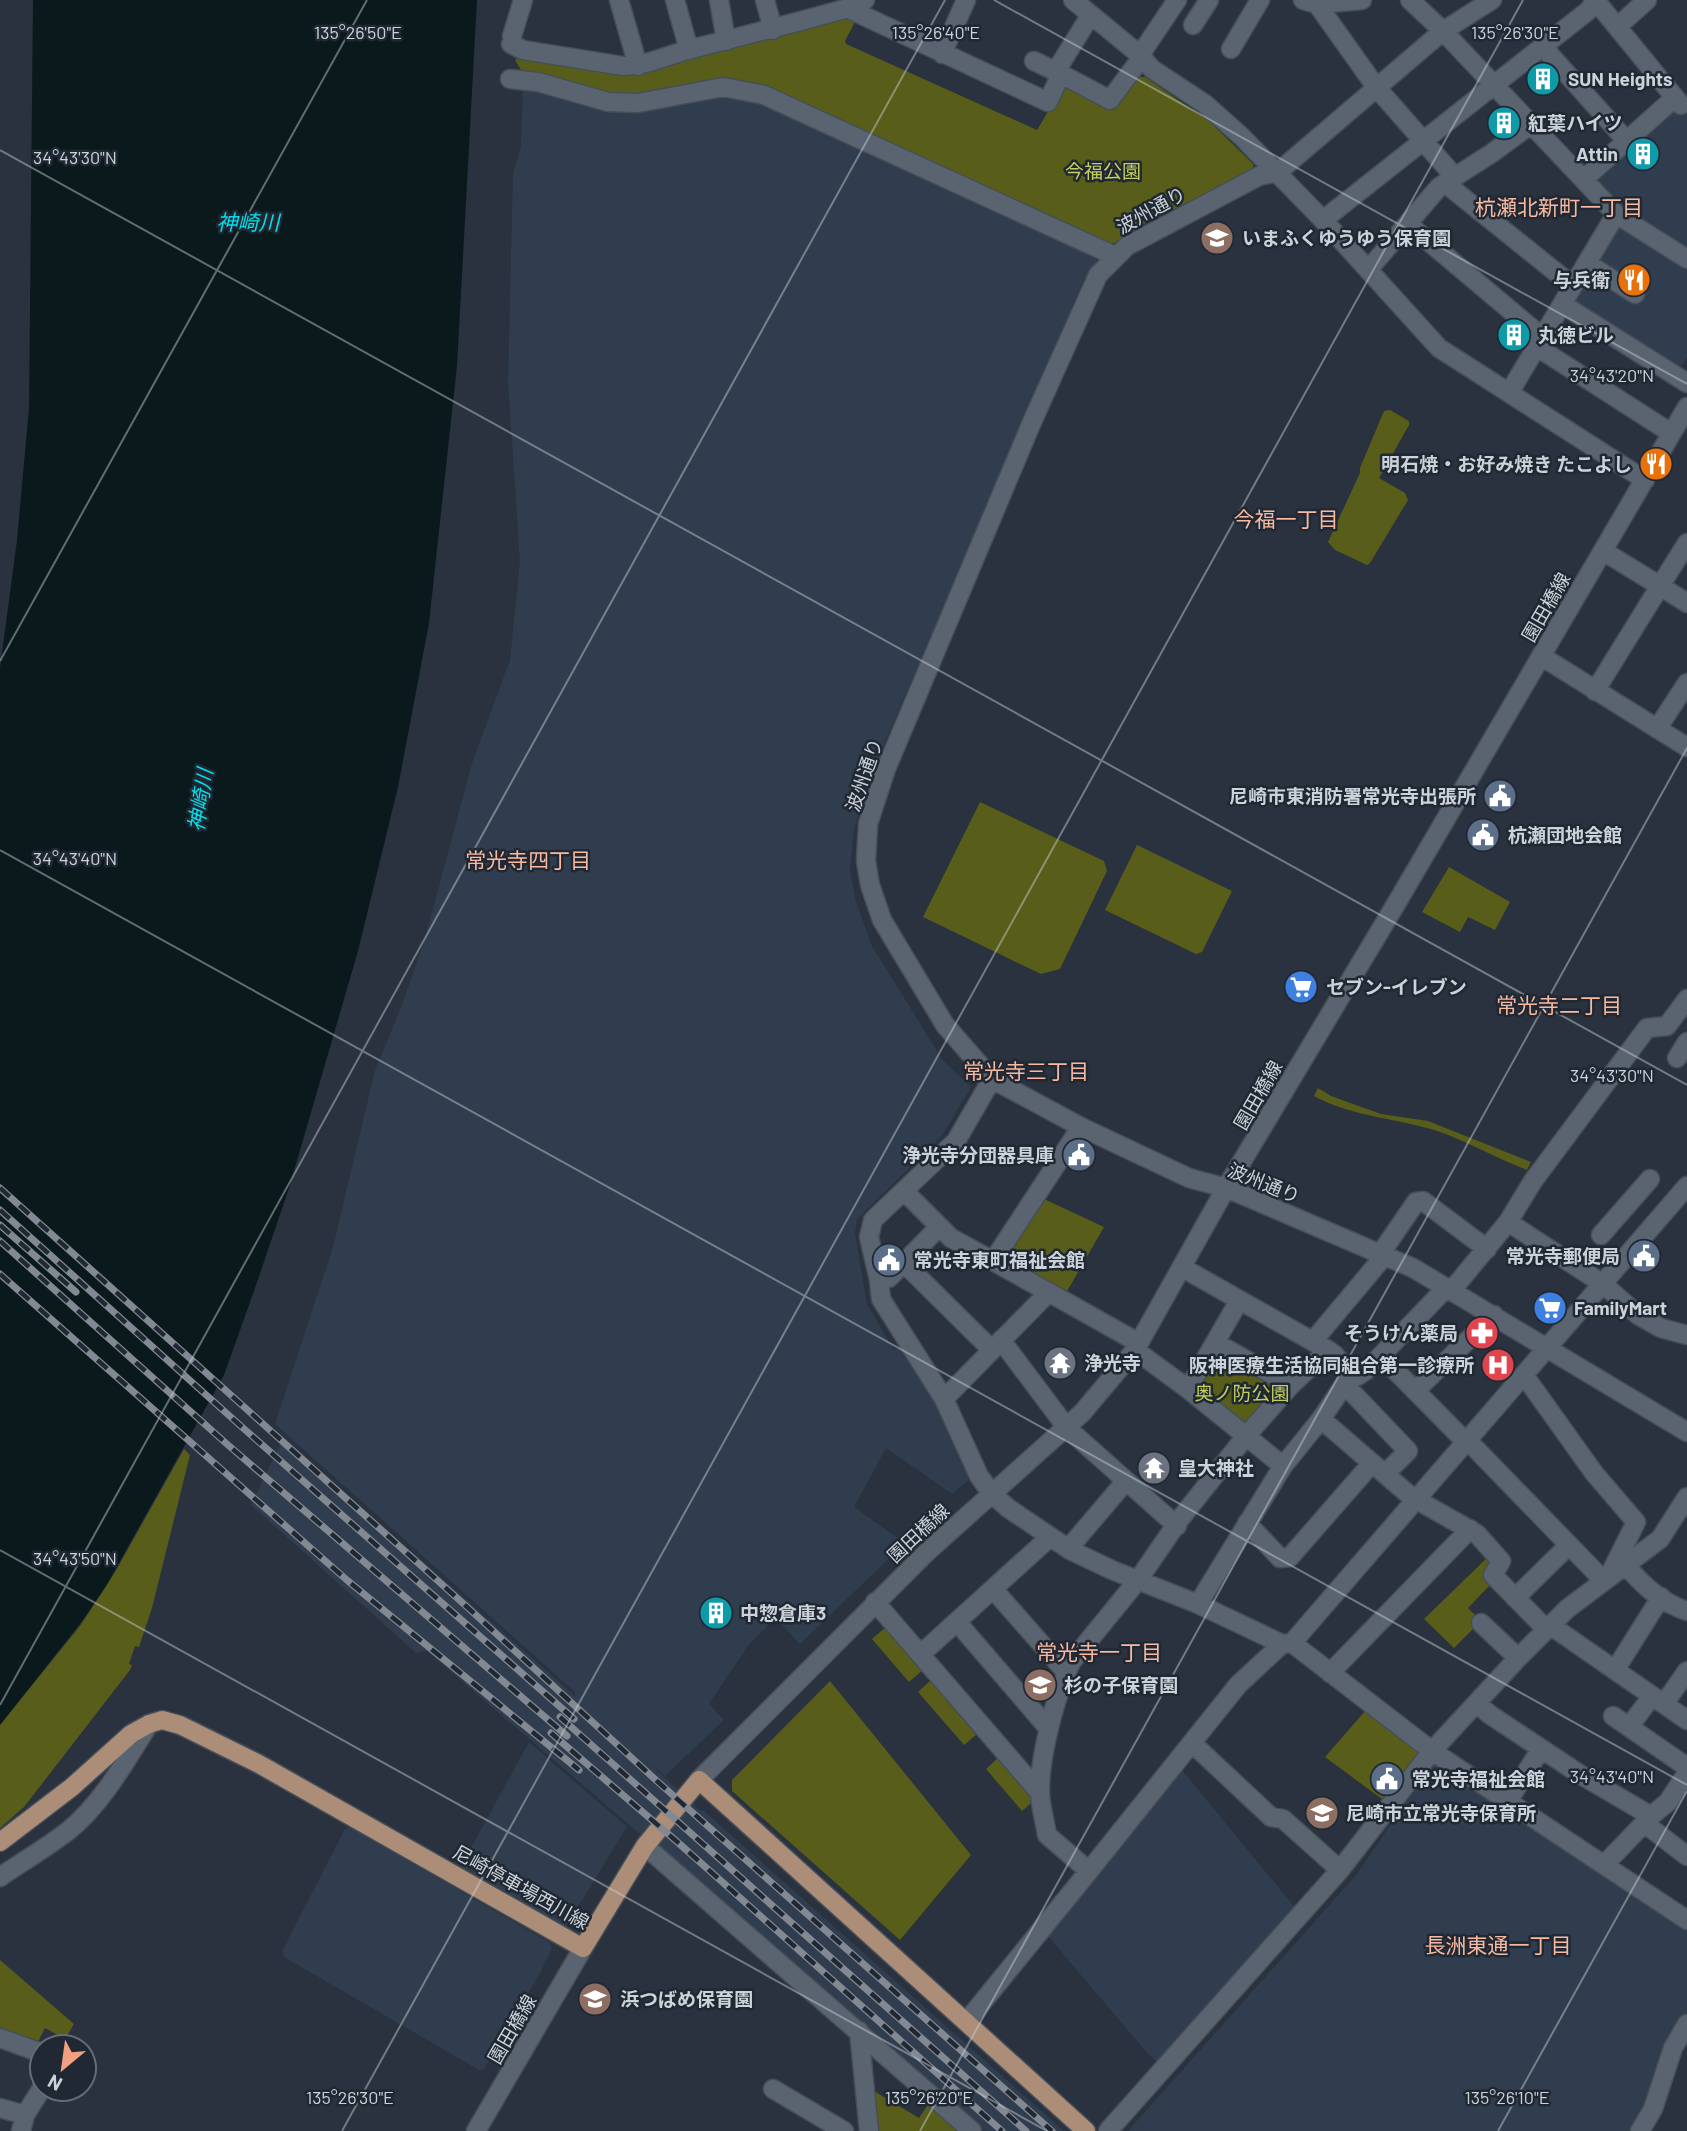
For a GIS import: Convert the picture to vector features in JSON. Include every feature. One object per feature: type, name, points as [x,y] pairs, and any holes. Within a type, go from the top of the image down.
[{"type":"main road","name":"尼崎停車場西川線","points":[[149,1724],[162,1720],[180,1725],[259,1764],[583,1948],[645,1846],[699,1780]]},
{"type":"main road","points":[[0,1842],[72,1787],[131,1734],[149,1724]]},
{"type":"main road","points":[[699,1780],[1086,2131]]},
{"type":"street","points":[[523,0],[512,40],[523,50],[623,66],[638,66],[689,50],[774,30],[859,5],[865,0]]},
{"type":"street","points":[[619,0],[638,66]]},
{"type":"street","points":[[675,0],[689,50]]},
{"type":"street","points":[[719,0],[726,41]]},
{"type":"street","points":[[765,0],[774,30]]},
{"type":"street","points":[[942,54],[966,0]]},
{"type":"street","points":[[1034,61],[1110,100],[1177,0]]},
{"type":"street","points":[[1193,24],[1209,0]]},
{"type":"street","points":[[1231,49],[1260,0]]},
{"type":"street","points":[[1310,2],[1362,0]]},
{"type":"street","points":[[1410,0],[1443,31],[1616,214],[1687,259]]},
{"type":"street","name":"波州通り","points":[[1492,0],[1443,31],[1278,172],[1259,176],[1127,246],[1098,275],[1032,422],[886,769],[868,824],[868,873],[873,898],[882,920],[945,1025],[992,1079],[1081,1127],[1189,1178],[1226,1188],[1383,1254],[1449,1288],[1687,1431]]},
{"type":"street","points":[[1323,220],[1589,10],[1595,0],[1676,103],[1625,139],[1584,179]]},
{"type":"street","points":[[1617,27],[1647,0]]},
{"type":"street","points":[[1310,2],[1449,179],[1573,286]]},
{"type":"street","points":[[847,8],[1048,102],[1082,6],[1141,56],[1152,69],[1205,104],[1278,172],[1439,348],[1646,480]]},
{"type":"street","points":[[1543,47],[1625,139]]},
{"type":"street","points":[[510,79],[538,82],[608,102],[638,103],[723,87],[748,90],[1115,256]]},
{"type":"street","points":[[1368,270],[1438,187],[1530,125]]},
{"type":"street","points":[[1509,393],[1616,214]]},
{"type":"street","points":[[1408,224],[1540,342],[1671,433]]},
{"type":"street","points":[[1587,263],[1635,294]]},
{"type":"street","points":[[1562,304],[1687,383]]},
{"type":"street","name":"園田橋線","points":[[699,1780],[875,1602],[1067,1428],[1101,1393],[1137,1347],[1226,1188],[1687,407]]},
{"type":"street","points":[[1595,691],[1687,542]]},
{"type":"street","points":[[1603,551],[1687,603]]},
{"type":"street","points":[[1541,656],[1687,747]]},
{"type":"street","points":[[1657,729],[1687,683]]},
{"type":"street","points":[[1198,1604],[1283,1466],[1348,1380],[1358,1376],[1381,1356],[1487,1249],[1508,1222],[1533,1181],[1647,1028],[1681,1021],[1687,999]]},
{"type":"street","points":[[1677,1058],[1687,1042]]},
{"type":"street","points":[[992,1079],[956,1141],[873,1220],[869,1237],[881,1299],[944,1399],[979,1476],[992,1494],[1070,1550],[1287,1644],[1330,1673],[1432,1751],[1687,1920]]},
{"type":"street","points":[[993,1261],[1081,1127]]},
{"type":"street","points":[[1629,1253],[1603,1234],[1650,1179]]},
{"type":"street","points":[[905,1192],[951,1238],[1049,1292],[1137,1347],[1283,1466]]},
{"type":"street","points":[[967,2021],[1238,1685],[1287,1644],[1629,1253],[1684,1194]]},
{"type":"street","points":[[1089,1871],[1047,1835],[1040,1793],[1049,1729],[1066,1672],[1072,1661],[1138,1580],[1246,1436],[1291,1385],[1416,1202],[1423,1201],[1487,1249]]},
{"type":"street","points":[[1508,1222],[1603,1284],[1638,1315],[1661,1328],[1687,1335]]},
{"type":"street","points":[[879,1280],[889,1279],[939,1227]]},
{"type":"street","points":[[905,1264],[997,1345],[1067,1428],[1177,1526]]},
{"type":"street","points":[[1183,1268],[1335,1355],[1348,1380],[1408,1451],[1379,1468],[1290,1557],[1280,1558],[1247,1523]]},
{"type":"street","points":[[944,1399],[1049,1292]]},
{"type":"street","points":[[1188,1389],[1239,1301]]},
{"type":"street","points":[[1415,1391],[1494,1315]]},
{"type":"street","points":[[1216,1343],[1291,1385]]},
{"type":"street","points":[[1381,1356],[1568,1546],[1606,1579]]},
{"type":"street","points":[[1524,1375],[1594,1473],[1636,1522],[1606,1579]]},
{"type":"street","points":[[1321,1419],[1416,1499],[1477,1534],[1501,1561],[1493,1575],[1548,1627],[1687,1720]]},
{"type":"street","points":[[1070,1550],[1125,1482]]},
{"type":"street","points":[[1108,2131],[1340,1870],[1432,1751],[1548,1627],[1660,1539],[1687,1497]]},
{"type":"street","points":[[1330,1673],[1470,1529]]},
{"type":"street","points":[[921,1654],[1050,1537]]},
{"type":"street","points":[[1515,1598],[1568,1546]]},
{"type":"street","points":[[1625,1564],[1640,1583],[1677,1608],[1687,1611]]},
{"type":"street","points":[[993,1589],[1066,1672]]},
{"type":"street","points":[[1615,1670],[1661,1597]]},
{"type":"street","points":[[875,1602],[1040,1793]]},
{"type":"street","points":[[957,1622],[1049,1729]]},
{"type":"street","points":[[1481,1623],[1518,1658]]},
{"type":"street","points":[[1629,1727],[1687,1671]]},
{"type":"street","points":[[1477,1703],[1489,1714],[1647,1820],[1687,1856]]},
{"type":"street","points":[[1604,1865],[1668,1802],[1686,1776],[1614,1716]]},
{"type":"street","points":[[0,1877],[69,1830],[86,1813],[117,1774],[149,1724]]},
{"type":"street","points":[[1193,1744],[1271,1817],[1283,1819],[1340,1870]]},
{"type":"street","points":[[1508,1801],[1541,1749]]},
{"type":"street","points":[[645,1846],[972,2131]]},
{"type":"street","name":"園田橋線","points":[[476,2131],[583,1948]]},
{"type":"street","points":[[1640,2131],[1653,2109],[1672,2048],[1687,2024]]},
{"type":"street","points":[[859,2031],[869,2131]]},
{"type":"street","points":[[0,2038],[28,2048]]},
{"type":"street","points":[[773,2089],[844,2131]]},
{"type":"street","points":[[0,2108],[23,2123],[34,2103]]},
{"type":"shaded area","points":[[523,88],[729,93],[757,99],[1095,254],[1097,263],[1084,279],[867,784],[854,830],[850,870],[856,902],[872,946],[942,1059],[971,1087],[942,1136],[857,1219],[855,1233],[867,1304],[894,1350],[903,1346],[943,1413],[971,1478],[952,1494],[886,1448],[854,1507],[905,1543],[800,1644],[775,1618],[748,1646],[709,1704],[724,1720],[665,1776],[648,1762],[1064,2131],[985,2131],[427,1651],[416,1653],[251,1505],[283,1438],[575,1696],[575,1692],[275,1424],[333,1247],[375,1070],[424,942],[472,763],[510,660],[520,561],[508,382],[513,174],[521,146]]},
{"type":"shaded area","points":[[1687,93],[1687,358],[1678,370],[1571,300],[1622,211],[1597,185],[1597,176]]},
{"type":"shaded area","points":[[529,1742],[627,1827],[566,1926],[460,1868]]},
{"type":"shaded area","points":[[1432,1764],[1687,1926],[1687,2015],[1666,2054],[1636,2131],[1128,2131],[1357,1874]]},
{"type":"shaded area","points":[[1182,1770],[1298,1911],[1160,2065],[1047,1935]]},
{"type":"shaded area","points":[[350,1827],[550,1943],[552,1949],[540,1973],[484,2069],[479,2070],[284,1957],[282,1951],[345,1829]]},
{"type":"green space","name":"今福公園","points":[[850,14],[857,18],[846,44],[1037,130],[1064,85],[1112,106],[1133,77],[1145,77],[1210,122],[1254,165],[1249,172],[1142,225],[1115,243],[1102,243],[770,91],[641,96],[587,91],[521,70],[515,60],[523,55],[607,68]]},
{"type":"green space","points":[[1390,410],[1409,421],[1409,425],[1379,478],[1405,493],[1408,500],[1367,565],[1335,550],[1328,542],[1360,473],[1384,411]]},
{"type":"green space","points":[[980,802],[1104,861],[1107,871],[1060,969],[1041,974],[923,917]]},
{"type":"green space","points":[[1137,845],[1232,891],[1202,952],[1196,954],[1105,910]]},
{"type":"green space","points":[[1449,867],[1510,902],[1495,930],[1468,917],[1460,932],[1422,912]]},
{"type":"green space","points":[[1318,1088],[1331,1096],[1381,1114],[1428,1121],[1531,1162],[1527,1170],[1443,1133],[1345,1109],[1314,1096]]},
{"type":"green space","points":[[1042,1198],[1104,1227],[1066,1293],[1006,1260],[1005,1255]]},
{"type":"green space","name":"奥ノ防公園","points":[[1222,1351],[1281,1384],[1245,1431],[1193,1389],[1214,1353]]},
{"type":"green space","points":[[184,1449],[190,1455],[152,1608],[139,1647],[135,1646],[129,1664],[132,1665],[130,1670],[24,1807],[0,1828],[0,1725],[80,1626],[114,1574]]},
{"type":"green space","points":[[1490,1555],[1493,1582],[1468,1608],[1481,1621],[1454,1648],[1424,1619]]},
{"type":"green space","points":[[887,1626],[924,1669],[909,1682],[872,1639]]},
{"type":"green space","points":[[931,1680],[977,1734],[964,1745],[918,1692]]},
{"type":"green space","points":[[830,1681],[971,1855],[900,1940],[732,1791],[732,1780]]},
{"type":"green space","points":[[1366,1710],[1420,1751],[1422,1756],[1386,1802],[1325,1757]]},
{"type":"green space","points":[[999,1757],[1036,1799],[1022,1811],[986,1769]]},
{"type":"green space","points":[[0,1960],[74,2024],[69,2033],[54,2033],[45,2028],[42,2033],[28,2033],[28,2041],[0,2030]]},
{"type":"green space","points":[[872,2090],[919,2118],[931,2100],[966,2131],[876,2131]]},
{"type":"water","name":"神崎川","points":[[33,0],[477,0],[457,366],[429,623],[398,787],[358,951],[289,1188],[224,1375],[106,1586],[83,1620],[0,1725],[0,668],[17,540],[29,408]]},
{"type":"railway","points":[[0,1188],[658,1782],[1052,2131]]},
{"type":"railway","points":[[0,1210],[574,1719]]},
{"type":"railway","points":[[0,1225],[76,1292]]},
{"type":"railway","points":[[0,1241],[228,1445],[567,1736]]},
{"type":"railway","points":[[0,1274],[348,1581],[579,1770]]},
{"type":"railway","points":[[560,1717],[1026,2131]]},
{"type":"railway","points":[[551,1733],[1002,2131]]},
{"type":"place","name":"SUN Heights","points":[[1543,79]]},
{"type":"place","name":"紅葉ハイツ","points":[[1504,123]]},
{"type":"place","name":"Attin","points":[[1643,154]]},
{"type":"place","name":"いまふくゆうゆう保育園","points":[[1217,238]]},
{"type":"place","name":"与兵衛","points":[[1634,280]]},
{"type":"place","name":"丸徳ビル","points":[[1514,335]]},
{"type":"place","name":"明石焼・お好み焼き たこよし","points":[[1656,464]]},
{"type":"place","name":"尼崎市東消防署常光寺出張所","points":[[1500,796]]},
{"type":"place","name":"杭瀬団地会館","points":[[1483,835]]},
{"type":"place","name":"セブン-イレブン","points":[[1301,987]]},
{"type":"place","name":"浄光寺分団器具庫","points":[[1079,1155]]},
{"type":"place","name":"常光寺郵便局","points":[[1644,1256]]},
{"type":"place","name":"常光寺東町福祉会館","points":[[889,1260]]},
{"type":"place","name":"FamilyMart","points":[[1550,1308]]},
{"type":"place","name":"そうけん薬局","points":[[1482,1333]]},
{"type":"place","name":"浄光寺","points":[[1060,1363]]},
{"type":"place","name":"阪神医療生活協同組合第一診療所","points":[[1498,1365]]},
{"type":"place","name":"皇大神社","points":[[1154,1468]]},
{"type":"place","name":"中惣倉庫3","points":[[716,1613]]},
{"type":"place","name":"杉の子保育園","points":[[1040,1685]]},
{"type":"place","name":"常光寺福祉会館","points":[[1387,1779]]},
{"type":"place","name":"尼崎市立常光寺保育所","points":[[1322,1813]]},
{"type":"place","name":"浜つばめ保育園","points":[[595,1999]]},
{"type":"district","name":"杭瀬北新町一丁目","points":[[1559,208]]},
{"type":"district","name":"今福一丁目","points":[[1286,520]]},
{"type":"district","name":"常光寺四丁目","points":[[528,861]]},
{"type":"district","name":"常光寺二丁目","points":[[1559,1006]]},
{"type":"district","name":"常光寺三丁目","points":[[1026,1072]]},
{"type":"district","name":"常光寺一丁目","points":[[1099,1653]]},
{"type":"district","name":"長洲東通一丁目","points":[[1498,1946]]}]
